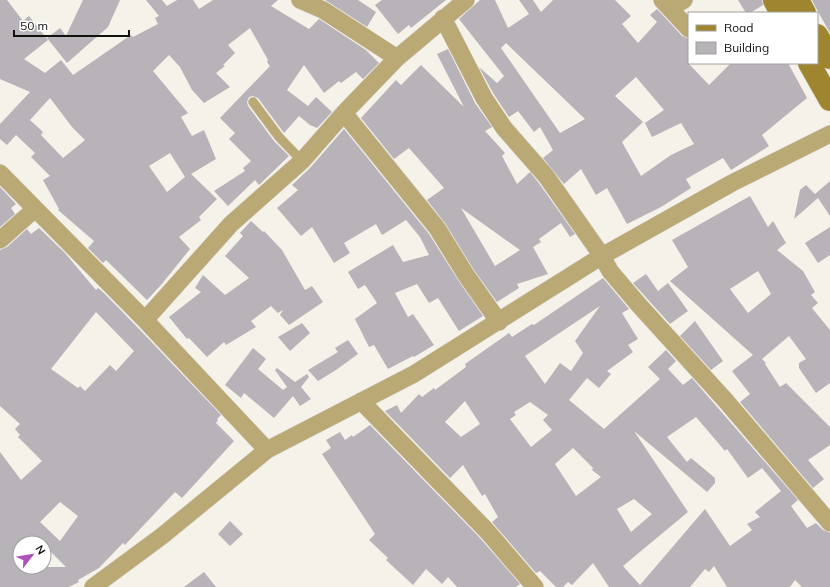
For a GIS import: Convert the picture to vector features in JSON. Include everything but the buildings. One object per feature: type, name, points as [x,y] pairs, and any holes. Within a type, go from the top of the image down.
[{"type":"street","points":[[300,0],[323,10],[397,58]]},
{"type":"street","points":[[145,320],[230,224],[302,161],[344,113],[397,58],[466,0]]},
{"type":"street","points":[[774,0],[780,12]]},
{"type":"street","points":[[798,0],[804,12]]},
{"type":"street","points":[[672,3],[688,27]]},
{"type":"street","points":[[443,18],[484,98],[504,128],[546,176],[602,256],[610,270],[638,304],[726,401],[830,523]]},
{"type":"street","points":[[818,37],[830,58]]},
{"type":"street","points":[[810,64],[830,100]]},
{"type":"street","points":[[344,113],[437,228],[466,275],[499,322]]},
{"type":"street","points":[[93,587],[162,536],[267,450],[414,374],[602,256],[732,183],[830,134]]},
{"type":"street","points":[[0,173],[145,320],[267,450]]},
{"type":"street","points":[[0,240],[35,209]]},
{"type":"street","points":[[362,401],[487,531],[535,587]]},
{"type":"lane","points":[[253,102],[279,137],[302,161]]}]
